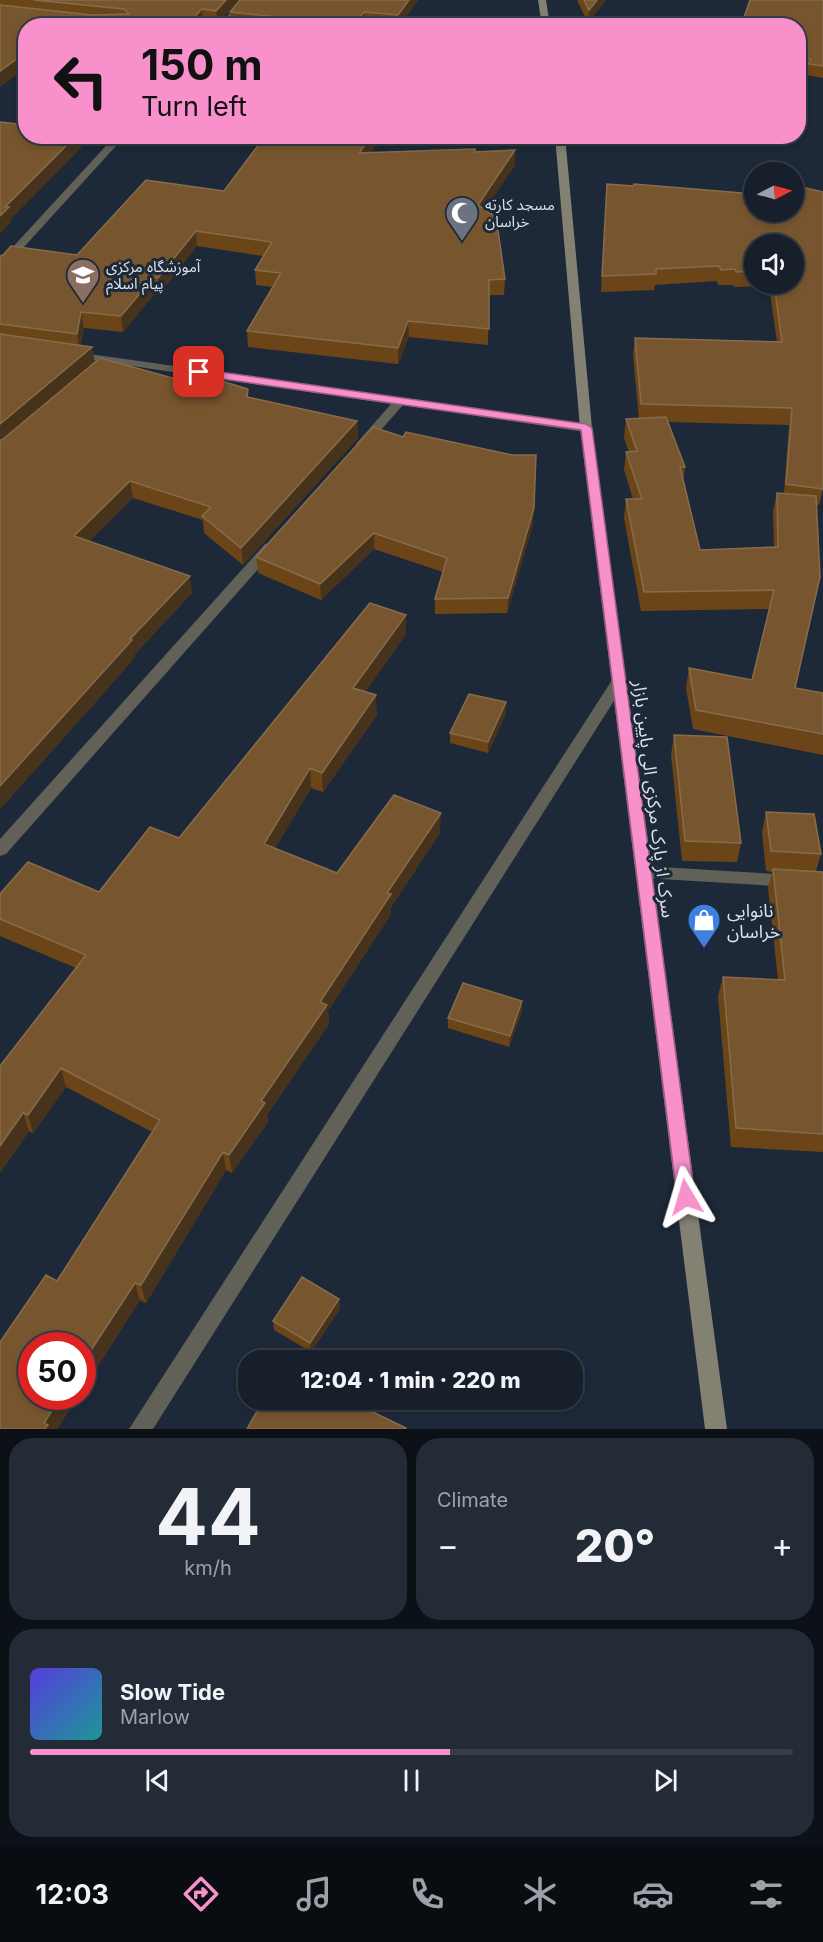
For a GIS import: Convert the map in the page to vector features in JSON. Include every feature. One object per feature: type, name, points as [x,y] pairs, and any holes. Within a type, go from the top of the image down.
[{"type":"main road","points":[[542,0],[545,18]]},
{"type":"main road","name":"سرک از پارک مرکزی الی پایین بازار","points":[[561,144],[586,428],[716,1429]]},
{"type":"street","points":[[230,18],[245,0]]},
{"type":"street","points":[[0,267],[114,144]]},
{"type":"street","points":[[66,353],[105,363],[400,401],[586,428]]},
{"type":"street","points":[[353,454],[400,401]]},
{"type":"street","points":[[0,850],[282,533]]},
{"type":"street","points":[[140,1429],[619,681]]},
{"type":"street","points":[[644,872],[823,883]]},
{"type":"building","points":[[34,0],[226,0],[216,11],[202,9],[194,18],[18,18],[18,58],[0,71],[0,5],[92,15],[129,14],[124,9]]},
{"type":"building","points":[[240,0],[409,0],[398,15],[364,12],[359,18],[289,18],[230,12]]},
{"type":"building","points":[[584,0],[597,0],[589,10]]},
{"type":"building","points":[[750,0],[823,0],[823,66],[808,64],[811,59],[806,58],[806,18],[744,18]]},
{"type":"building","points":[[0,122],[18,124],[18,144],[68,144],[5,207],[9,207],[0,216]]},
{"type":"building","points":[[259,144],[365,144],[359,153],[515,150],[478,205],[496,217],[505,279],[489,280],[489,329],[408,321],[398,348],[247,331],[281,273],[255,270],[272,242],[196,231],[158,278],[154,277],[121,316],[81,312],[77,334],[0,324],[0,256],[11,246],[77,255],[146,180],[224,191]]},
{"type":"building","points":[[607,184],[633,186],[634,184],[744,193],[744,222],[804,222],[804,187],[823,192],[823,489],[786,484],[792,408],[641,404],[635,338],[782,342],[775,294],[804,294],[804,234],[744,234],[744,272],[736,272],[735,269],[721,270],[719,266],[656,269],[656,274],[602,276]]},
{"type":"building","points":[[0,334],[92,347],[0,424]]},
{"type":"building","points":[[100,358],[212,389],[218,380],[248,389],[247,397],[357,421],[241,548],[202,516],[211,507],[130,481],[74,536],[190,576],[130,639],[132,640],[0,786],[0,440]]},
{"type":"building","points":[[666,417],[685,467],[680,467],[700,550],[778,547],[777,493],[816,496],[820,577],[795,688],[823,693],[823,734],[696,710],[689,668],[752,680],[774,590],[644,592],[626,499],[642,499],[626,452],[637,451],[626,419]]},
{"type":"building","points":[[373,427],[403,437],[406,432],[512,455],[536,455],[534,508],[508,598],[435,599],[447,558],[374,533],[320,584],[256,557]]},
{"type":"building","points":[[370,603],[406,615],[353,688],[376,695],[322,773],[310,768],[264,844],[337,873],[394,795],[441,813],[387,893],[391,894],[320,1002],[327,1005],[261,1101],[265,1103],[229,1155],[223,1152],[141,1285],[135,1283],[96,1343],[96,1332],[18,1332],[18,1410],[52,1410],[44,1423],[48,1425],[45,1429],[0,1429],[0,1342],[46,1275],[57,1281],[160,1120],[61,1068],[28,1115],[23,1113],[0,1146],[0,1066],[86,955],[0,919],[0,894],[28,862],[99,892],[150,827],[179,838]]},
{"type":"building","points":[[469,694],[506,702],[488,742],[450,733]]},
{"type":"building","points":[[674,735],[727,737],[741,843],[685,841]]},
{"type":"building","points":[[766,812],[814,814],[821,854],[771,851]]},
{"type":"building","points":[[773,869],[823,872],[823,1134],[736,1128],[723,977],[785,980]]},
{"type":"building","points":[[463,983],[522,1001],[510,1036],[448,1018]]},
{"type":"building","points":[[302,1277],[339,1299],[310,1343],[273,1321]]},
{"type":"building","points":[[257,1410],[369,1410],[406,1428],[405,1429],[247,1429]]},
{"type":"place","name":"مسجد کارته خراسان","points":[[462,242]]},
{"type":"place","name":"آموزشگاه مرکزی پیام اسلام","points":[[83,304]]},
{"type":"place","name":"نانوایی خراسان","points":[[704,949]]},
{"type":"route","points":[[199,372],[586,428],[686,1197]]}]
